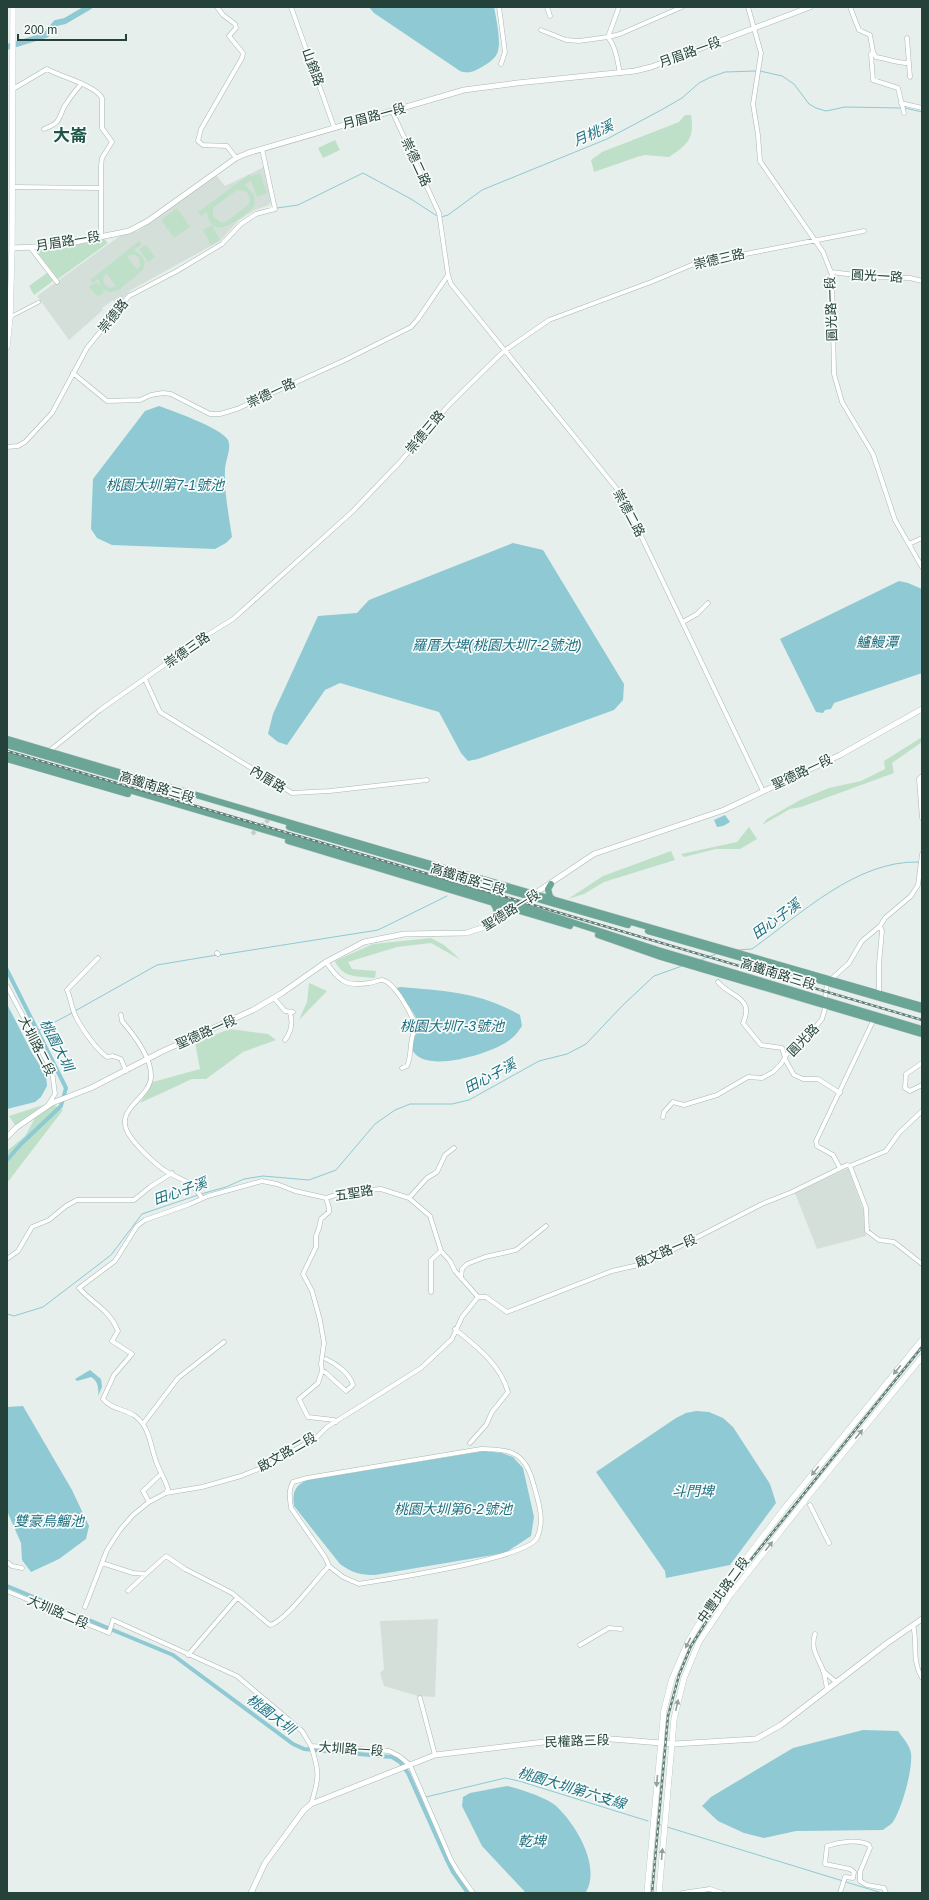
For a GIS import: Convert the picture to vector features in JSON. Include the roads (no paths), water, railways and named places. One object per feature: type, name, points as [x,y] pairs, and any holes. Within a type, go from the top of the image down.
[{"type":"main road","points":[[7,347],[12,248],[13,187],[10,129],[13,89],[13,7]]},
{"type":"main road","name":"高鐵南路三段","points":[[7,739],[382,850],[533,896],[539,900],[683,938],[922,1008]]},
{"type":"main road","name":"高鐵南路三段","points":[[7,745],[124,778],[401,861],[505,890],[554,900],[651,927],[683,938]]},
{"type":"main road","name":"高鐵南路三段","points":[[7,754],[506,902],[516,907],[658,953],[826,1003],[874,1019],[922,1031]]},
{"type":"main road","name":"高鐵南路三段","points":[[7,759],[493,903],[537,911],[658,953]]},
{"type":"main road","points":[[124,778],[138,778]]},
{"type":"main road","points":[[382,850],[401,861]]},
{"type":"main road","points":[[551,884],[548,889],[550,897],[554,900]]},
{"type":"main road","points":[[505,890],[510,896],[510,900],[506,902]]},
{"type":"main road","points":[[537,911],[536,905],[539,900]]},
{"type":"main road","points":[[493,903],[496,908],[497,920]]},
{"type":"main road","name":"高鐵南路三段","points":[[829,981],[879,993],[912,1003],[922,1008]]},
{"type":"main road","name":"高鐵南路三段","points":[[826,1003],[913,1026],[922,1031]]},
{"type":"main road","name":"中豐北路二段","points":[[647,1893],[664,1710],[672,1679],[688,1642],[709,1607],[788,1505],[922,1340]]},
{"type":"main road","name":"中豐北路二段","points":[[659,1893],[674,1719],[684,1678],[699,1642],[731,1594],[817,1484],[922,1357]]},
{"type":"street","points":[[217,7],[223,15],[235,24],[236,28],[229,36],[243,53],[242,58],[201,129],[198,141],[203,145],[226,146],[236,158]]},
{"type":"street","name":"山錦路","points":[[291,7],[334,127]]},
{"type":"street","points":[[499,7],[505,52],[501,64]]},
{"type":"street","points":[[547,7],[550,16]]},
{"type":"street","points":[[608,37],[619,7]]},
{"type":"street","points":[[541,30],[566,40],[579,41],[608,37],[620,34],[682,7]]},
{"type":"street","name":"圓光路一段","points":[[748,7],[761,53],[753,104],[760,161],[823,252],[831,272],[834,374],[842,402],[873,454],[887,491],[895,520],[922,567]]},
{"type":"street","name":"月眉路一段","points":[[12,248],[56,246],[137,228],[236,158],[334,127],[464,90],[517,82],[620,72],[651,67],[810,7]]},
{"type":"street","points":[[850,7],[859,30],[870,35],[873,52],[876,57],[889,59],[896,63],[909,63]]},
{"type":"street","points":[[608,37],[615,48],[620,72]]},
{"type":"street","points":[[907,38],[910,77]]},
{"type":"street","points":[[873,52],[870,54],[873,80],[898,88],[904,113]]},
{"type":"street","points":[[13,89],[46,69],[100,94],[102,98],[102,128],[112,142],[102,158],[100,188],[101,236]]},
{"type":"street","points":[[44,129],[51,127],[61,118],[64,108],[81,84]]},
{"type":"street","points":[[901,104],[922,108]]},
{"type":"street","name":"崇德二路","points":[[392,111],[439,213],[448,275],[452,287],[621,494],[763,791]]},
{"type":"street","name":"崇德路","points":[[7,447],[18,446],[25,442],[44,422],[57,405],[87,348],[129,296],[177,271],[222,244],[241,224],[256,214],[275,209],[262,149]]},
{"type":"street","points":[[13,187],[100,188]]},
{"type":"street","name":"崇德三路","points":[[48,752],[100,710],[204,637],[233,619],[341,523],[384,480],[447,407],[504,352],[549,320],[651,282],[694,264],[864,231]]},
{"type":"street","points":[[30,247],[56,282]]},
{"type":"street","name":"圓光一路","points":[[831,272],[872,277],[910,278],[922,281]]},
{"type":"street","name":"崇德一路","points":[[73,373],[107,401],[140,400],[150,395],[163,393],[171,394],[210,414],[220,414],[237,410],[345,360],[411,327],[448,275]]},
{"type":"street","points":[[9,318],[39,302]]},
{"type":"street","points":[[909,544],[922,538]]},
{"type":"street","points":[[683,622],[697,614],[708,603]]},
{"type":"street","name":"內厝路","points":[[145,679],[160,712],[292,793],[330,791],[427,780]]},
{"type":"street","name":"聖德路一段","points":[[46,1107],[52,1103],[73,1096],[148,1059],[240,1017],[274,998],[326,962],[364,942],[404,934],[473,932],[485,927],[594,854],[724,810],[840,755],[922,708]]},
{"type":"street","points":[[922,776],[919,779],[922,818]]},
{"type":"street","points":[[829,981],[849,963],[862,941],[880,926],[885,918],[911,896],[918,885],[922,854]]},
{"type":"street","points":[[879,993],[879,964],[882,931],[880,926]]},
{"type":"street","points":[[98,958],[67,990],[74,1011],[100,1052],[107,1057],[113,1056],[121,1059],[126,1071]]},
{"type":"street","points":[[326,962],[335,975],[348,984],[356,985],[382,980],[389,984],[398,994],[416,1027],[413,1032],[410,1046],[411,1058],[407,1066],[402,1068]]},
{"type":"street","name":"圓光路","points":[[829,981],[822,1019],[816,1028],[785,1058],[794,1075],[803,1079],[818,1079],[840,1093]]},
{"type":"street","points":[[663,1117],[664,1112],[673,1102],[684,1105],[717,1095],[748,1077],[762,1078],[772,1072],[785,1058],[782,1048],[761,1045],[743,1023],[746,1015],[745,1005],[739,997],[718,982]]},
{"type":"street","name":"大圳路二段","points":[[7,986],[52,1071],[55,1094],[46,1107]]},
{"type":"street","points":[[274,998],[285,1011],[291,1013],[291,1031],[285,1040]]},
{"type":"street","points":[[121,1015],[122,1021],[148,1059],[151,1077],[149,1085],[127,1113],[124,1120],[127,1132],[146,1154],[165,1170],[187,1180],[197,1190],[202,1198]]},
{"type":"street","points":[[840,1168],[833,1154],[818,1147],[815,1143],[874,1019]]},
{"type":"street","points":[[922,1063],[906,1074],[904,1084],[905,1088],[910,1091],[922,1085]]},
{"type":"street","points":[[7,1137],[17,1127],[46,1107]]},
{"type":"street","name":"啟文路一段","points":[[478,1298],[486,1297],[507,1312],[612,1271],[647,1263],[762,1204],[847,1165],[850,1166],[883,1153],[892,1144],[899,1133],[922,1111]]},
{"type":"street","points":[[409,1198],[428,1178],[437,1172],[445,1155],[454,1148]]},
{"type":"street","points":[[850,1166],[866,1208],[867,1231],[879,1240],[894,1242],[922,1262]]},
{"type":"street","points":[[7,1259],[18,1251],[32,1227],[48,1220],[66,1206],[77,1200],[134,1200],[150,1187],[172,1174]]},
{"type":"street","name":"五聖路","points":[[143,1424],[134,1415],[106,1404],[103,1399],[114,1374],[132,1354],[112,1341],[118,1331],[115,1324],[100,1305],[85,1295],[78,1288],[115,1261],[137,1226],[145,1220],[190,1204],[202,1198],[262,1181],[326,1198],[345,1192],[381,1189],[409,1198],[425,1211],[433,1220],[441,1251],[478,1298]]},
{"type":"street","points":[[326,1198],[329,1208],[328,1212],[321,1219],[320,1228],[316,1236],[316,1246],[303,1274],[312,1291],[320,1320],[324,1343],[321,1364],[322,1371],[318,1383],[299,1398],[308,1417],[334,1420],[336,1422]]},
{"type":"street","points":[[461,1278],[462,1269],[467,1264],[485,1257],[516,1250],[546,1226]]},
{"type":"street","points":[[431,1292],[431,1260],[441,1251]]},
{"type":"street","name":"啟文路二段","points":[[85,1607],[107,1550],[120,1530],[133,1515],[149,1502],[166,1493],[202,1487],[241,1476],[271,1464],[317,1437],[327,1427],[421,1368],[452,1339],[462,1316],[478,1298]]},
{"type":"street","points":[[455,1330],[486,1355],[501,1375],[508,1392],[492,1412],[486,1425],[470,1443]]},
{"type":"street","points":[[166,1493],[168,1489],[166,1479],[161,1474],[143,1424],[178,1378],[191,1366],[224,1342]]},
{"type":"street","points":[[325,1372],[346,1391],[353,1385],[349,1376],[333,1362],[326,1359]]},
{"type":"street","points":[[481,1449],[504,1450],[521,1457],[529,1469],[539,1502],[541,1527],[536,1540],[522,1549],[481,1561],[360,1584],[343,1577],[329,1566],[325,1557],[291,1508],[289,1498],[290,1487],[293,1482],[307,1478],[481,1449]]},
{"type":"street","points":[[149,1502],[142,1491],[161,1474]]},
{"type":"street","points":[[810,1505],[829,1543]]},
{"type":"street","points":[[128,1591],[166,1556],[185,1569],[232,1593],[270,1625],[276,1624],[299,1601],[329,1566]]},
{"type":"street","points":[[7,1562],[12,1566],[22,1568]]},
{"type":"street","points":[[102,1563],[133,1573],[146,1574]]},
{"type":"street","name":"大圳路二段","points":[[7,1591],[109,1633],[113,1620]]},
{"type":"street","points":[[188,1655],[237,1598]]},
{"type":"street","name":"民權路三段","points":[[251,1893],[265,1863],[304,1810],[311,1804],[435,1755],[578,1738],[661,1742],[671,1744],[756,1739],[781,1725],[836,1682],[922,1619]]},
{"type":"street","name":"大圳路一段","points":[[113,1620],[237,1676],[302,1731],[312,1748],[389,1751],[399,1756],[410,1765]]},
{"type":"street","points":[[913,1625],[916,1635],[914,1650],[916,1663],[922,1678]]},
{"type":"street","points":[[580,1645],[609,1628],[621,1629]]},
{"type":"street","points":[[815,1634],[812,1643],[813,1650],[823,1671],[827,1689]]},
{"type":"street","points":[[823,1671],[836,1682]]},
{"type":"street","points":[[420,1698],[435,1755]]},
{"type":"street","points":[[311,1804],[318,1781],[318,1765],[312,1748]]},
{"type":"street","points":[[410,1765],[452,1860],[474,1893]]},
{"type":"street","points":[[860,1872],[854,1872],[850,1869],[825,1864],[827,1846],[834,1843],[864,1842],[870,1845],[860,1872],[860,1881]]},
{"type":"street","points":[[853,1878],[854,1872]]},
{"type":"street","points":[[840,1893],[845,1877],[853,1878],[867,1885],[884,1888],[886,1893]]},
{"type":"street","points":[[682,1893],[710,1889],[722,1893]]},
{"type":"water","points":[[369,7],[494,7],[499,35],[497,54],[491,61],[473,71],[460,71],[374,13]]},
{"type":"water","name":"桃園大圳第7-1號池","points":[[159,406],[207,425],[224,435],[228,440],[229,451],[225,466],[225,487],[232,537],[226,543],[215,549],[112,545],[97,538],[91,529],[93,479],[145,411]]},
{"type":"water","name":"羅厝大埤(桃園大圳7-2號池)","points":[[513,543],[543,550],[624,684],[623,700],[614,710],[478,759],[468,761],[461,753],[439,712],[340,683],[325,690],[287,745],[278,742],[268,734],[273,714],[318,616],[357,613],[369,600]]},
{"type":"water","name":"鱸鰻潭","points":[[899,581],[922,589],[922,673],[834,703],[831,709],[825,710],[823,713],[816,712],[780,639]]},
{"type":"water","points":[[725,815],[730,822],[723,826],[717,827],[714,820]]},
{"type":"water","name":"桃園大圳7-3號池","points":[[401,987],[462,994],[491,1001],[520,1015],[522,1026],[513,1037],[504,1044],[478,1055],[446,1061],[432,1061],[420,1058],[412,1048],[418,1024],[409,1006],[396,988]]},
{"type":"water","points":[[7,1004],[32,1053],[46,1075],[47,1086],[41,1097],[35,1102],[7,1109]]},
{"type":"water","points":[[90,1370],[101,1379],[102,1387],[98,1396],[98,1385],[91,1377],[77,1381],[75,1379]]},
{"type":"water","name":"雙豪烏鰡池","points":[[23,1406],[72,1490],[89,1526],[86,1539],[59,1559],[31,1572],[22,1560],[21,1543],[7,1511],[7,1407]]},
{"type":"water","name":"斗門埤","points":[[696,1411],[709,1412],[723,1418],[733,1427],[770,1484],[776,1503],[730,1565],[666,1578],[665,1571],[596,1472],[676,1418],[686,1413]]},
{"type":"water","name":"桃園大圳第6-2號池","points":[[484,1451],[502,1453],[513,1457],[523,1468],[534,1517],[531,1536],[505,1553],[375,1575],[365,1575],[349,1570],[340,1564],[294,1506],[295,1490],[300,1484],[308,1480]]},
{"type":"water","points":[[863,1730],[898,1731],[911,1753],[909,1778],[900,1808],[893,1822],[883,1830],[796,1831],[764,1838],[744,1833],[718,1821],[702,1806],[711,1797],[793,1748]]},
{"type":"water","name":"乾埤","points":[[507,1786],[546,1799],[555,1805],[571,1823],[584,1846],[588,1858],[590,1882],[586,1892],[526,1893],[482,1846],[462,1806],[463,1797],[470,1793]]},
{"type":"waterway","points":[[7,47],[46,35],[56,23],[65,21],[89,7]]},
{"type":"waterway","name":"月桃溪","points":[[441,217],[448,215],[482,190],[607,139],[682,98],[699,83],[711,77],[725,72],[756,71]]},
{"type":"waterway","name":"月桃溪","points":[[760,71],[782,76],[794,84],[809,104],[826,111],[845,107],[902,108]]},
{"type":"waterway","name":"月桃溪","points":[[905,108],[922,112]]},
{"type":"waterway","name":"月桃溪","points":[[277,208],[298,205],[363,173],[411,199],[437,216]]},
{"type":"waterway","name":"田心子溪","points":[[737,950],[752,949],[809,906],[851,880],[873,870],[896,864],[919,862]]},
{"type":"waterway","points":[[220,955],[378,930],[447,896]]},
{"type":"waterway","name":"田心子溪","points":[[700,960],[716,954]]},
{"type":"waterway","points":[[75,1011],[157,965],[217,955]]},
{"type":"waterway","name":"田心子溪","points":[[201,1194],[226,1187],[244,1179],[263,1176],[309,1180],[336,1170],[375,1124],[395,1110],[410,1104],[452,1104],[469,1100],[539,1061],[567,1054],[586,1044],[623,1005],[654,976],[682,966]]},
{"type":"waterway","name":"桃園大圳","points":[[7,970],[66,1088],[61,1106],[21,1144],[7,1160]]},
{"type":"waterway","points":[[38,1031],[72,1013]]},
{"type":"waterway","name":"田心子溪","points":[[7,1314],[14,1316],[43,1307],[111,1255],[142,1214],[198,1195]]},
{"type":"waterway","name":"桃園大圳","points":[[7,1586],[173,1655],[293,1744],[304,1749],[392,1757],[400,1762],[408,1773],[453,1872],[468,1893]]},
{"type":"waterway","name":"桃園大圳第六支線","points":[[426,1797],[505,1778],[648,1821]]},
{"type":"waterway","name":"桃園大圳第六支線","points":[[656,1823],[661,1825]]},
{"type":"waterway","name":"桃園大圳第六支線","points":[[667,1827],[843,1881]]},
{"type":"waterway","name":"桃園大圳第六支線","points":[[846,1882],[882,1893]]},
{"type":"tunnel","points":[[252,834],[274,815]]},
{"type":"railway","points":[[7,751],[922,1020]]},
{"type":"railway","points":[[652,1893],[668,1716],[679,1675],[691,1646],[716,1606],[753,1557],[922,1347]]},
{"type":"district","name":"大崙","points":[[70,135]]}]
